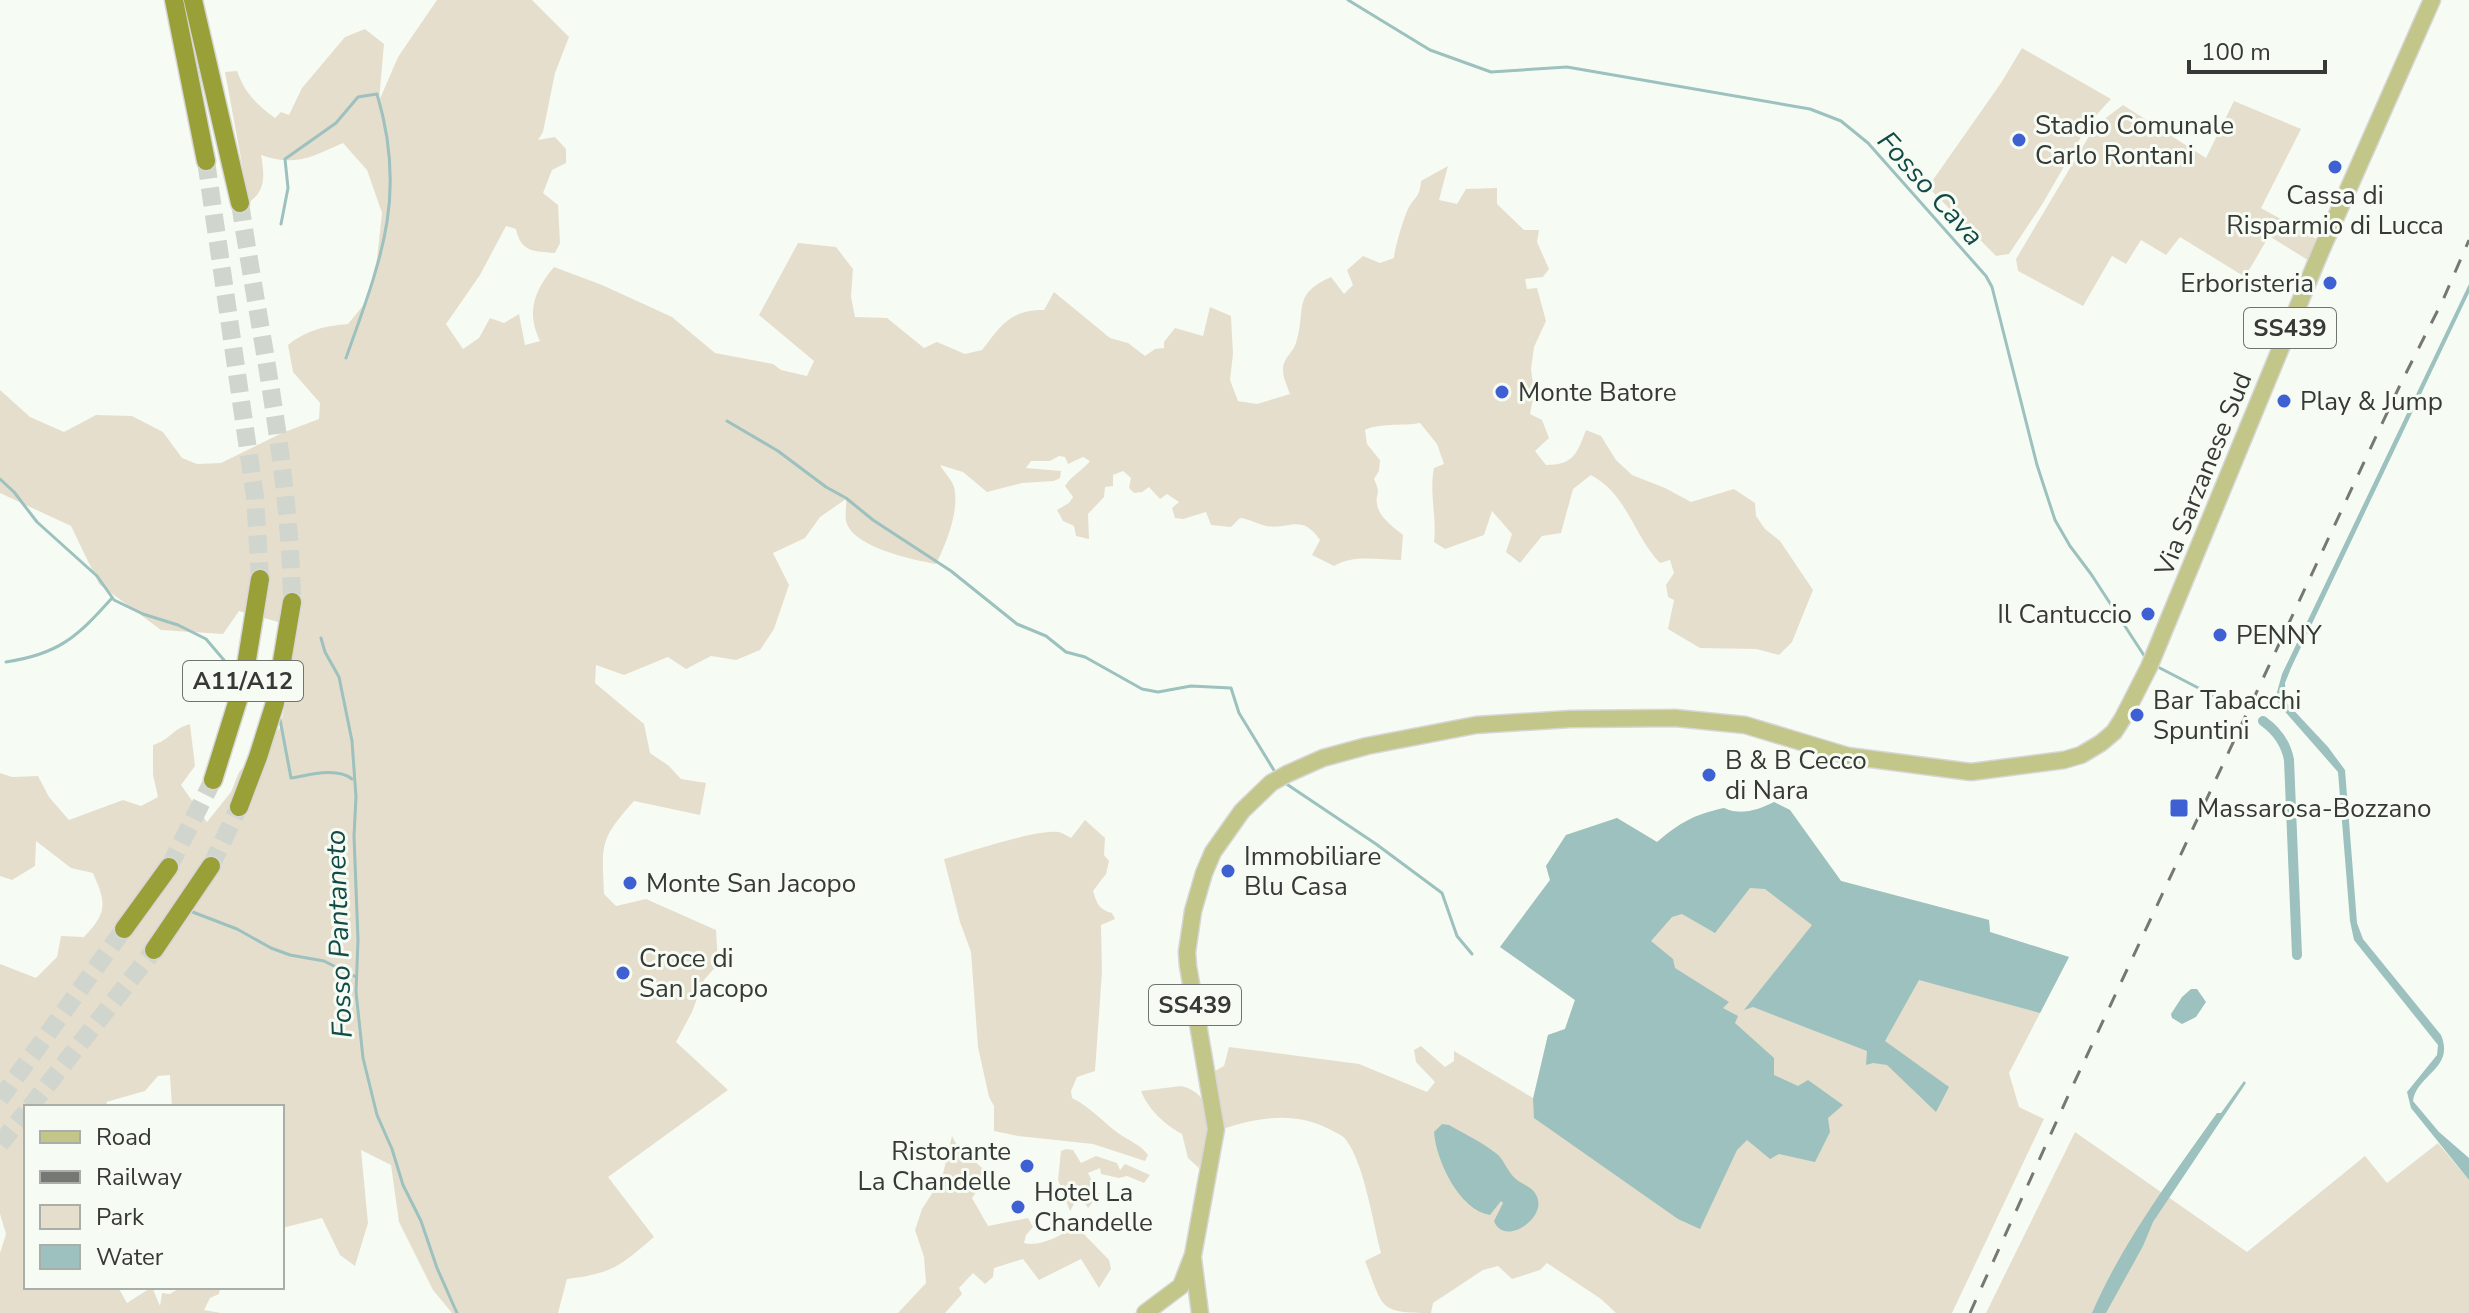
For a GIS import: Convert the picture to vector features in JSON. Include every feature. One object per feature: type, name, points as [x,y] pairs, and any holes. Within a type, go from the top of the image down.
[{"type":"highway","points":[[174,0],[206,161]]},
{"type":"highway","points":[[193,0],[240,203]]},
{"type":"highway","name":"A11/A12","points":[[213,780],[243,684],[260,579]]},
{"type":"highway","name":"A11/A12","points":[[242,799],[275,703],[292,602]]},
{"type":"highway","points":[[154,950],[211,866]]},
{"type":"highway","points":[[124,929],[169,867]]},
{"type":"main road","name":"Via Sarzanese Sud","points":[[1193,1255],[1216,1129],[1188,966],[1193,911],[1213,852],[1242,811],[1278,778],[1323,758],[1437,731],[1534,720],[1675,718],[1745,725],[1848,756],[1971,772],[2029,766],[2081,755],[2101,743],[2118,725],[2151,662],[2320,253],[2432,0]]},
{"type":"main road","name":"SS439","points":[[1181,1286],[1193,1255]]},
{"type":"main road","points":[[1193,1255],[1200,1313]]},
{"type":"main road","points":[[1145,1313],[1181,1286],[1191,1288],[1198,1294]]},
{"type":"green space","points":[[437,0],[532,0],[569,37],[555,73],[543,132],[538,140],[555,137],[566,149],[566,163],[552,170],[543,193],[558,205],[560,243],[555,253],[530,249],[521,243],[516,229],[506,226],[480,275],[446,324],[463,349],[479,338],[490,318],[504,323],[519,314],[525,345],[540,341],[533,321],[534,302],[554,267],[672,317],[715,353],[773,364],[781,370],[807,376],[814,361],[759,315],[798,243],[836,247],[853,269],[851,297],[855,317],[887,318],[924,348],[937,342],[965,354],[982,350],[1014,316],[1044,310],[1054,292],[1110,338],[1128,343],[1145,356],[1155,349],[1164,348],[1164,342],[1175,328],[1203,336],[1210,307],[1231,316],[1233,354],[1230,380],[1238,401],[1257,404],[1290,394],[1283,368],[1296,343],[1303,304],[1310,290],[1331,277],[1344,294],[1353,285],[1347,270],[1363,256],[1380,263],[1394,258],[1404,220],[1418,194],[1421,181],[1448,166],[1439,200],[1457,204],[1466,189],[1497,188],[1497,204],[1524,230],[1539,230],[1537,242],[1549,269],[1543,277],[1525,279],[1527,289],[1537,288],[1546,321],[1534,347],[1531,369],[1534,393],[1530,414],[1542,420],[1549,438],[1535,451],[1546,465],[1569,460],[1577,451],[1586,430],[1601,436],[1616,460],[1632,475],[1691,502],[1734,489],[1755,503],[1756,516],[1765,529],[1780,541],[1813,590],[1792,642],[1779,655],[1756,649],[1700,648],[1668,629],[1674,600],[1668,597],[1666,585],[1674,573],[1670,560],[1660,563],[1614,493],[1591,475],[1573,489],[1561,533],[1542,536],[1520,563],[1506,552],[1512,534],[1492,511],[1484,535],[1445,549],[1434,542],[1432,486],[1434,468],[1444,464],[1437,444],[1420,423],[1376,426],[1365,430],[1367,444],[1380,460],[1374,479],[1378,488],[1378,509],[1387,522],[1403,535],[1401,560],[1358,559],[1334,566],[1312,555],[1320,540],[1301,525],[1266,526],[1240,518],[1231,527],[1211,525],[1206,512],[1183,519],[1175,518],[1172,508],[1179,502],[1167,494],[1160,499],[1149,487],[1134,493],[1129,488],[1131,478],[1123,471],[1113,475],[1113,486],[1105,487],[1104,497],[1088,514],[1089,539],[1076,536],[1074,526],[1063,521],[1057,510],[1073,497],[1065,486],[1090,461],[1083,457],[1068,464],[1065,457],[1059,456],[1050,461],[1031,461],[1026,468],[1061,471],[1060,478],[987,492],[963,472],[940,465],[954,487],[955,506],[948,537],[936,564],[887,552],[862,540],[847,524],[846,499],[820,517],[805,538],[773,553],[789,585],[774,629],[760,650],[736,660],[711,656],[686,669],[668,657],[624,675],[596,665],[595,683],[644,724],[650,753],[681,779],[706,783],[700,815],[634,801],[614,825],[603,853],[604,894],[616,906],[646,899],[716,930],[718,964],[704,980],[676,1042],[728,1090],[608,1177],[654,1237],[615,1267],[567,1279],[558,1313],[452,1313],[433,1290],[399,1222],[391,1165],[361,1150],[368,1223],[355,1266],[340,1255],[322,1218],[284,1228],[284,1105],[172,1105],[170,1075],[158,1076],[145,1091],[106,1102],[108,1105],[24,1105],[24,1289],[119,1289],[127,1303],[153,1289],[160,1306],[162,1293],[170,1294],[178,1289],[220,1289],[219,1294],[210,1298],[204,1310],[221,1313],[0,1313],[0,1253],[6,1234],[0,1214],[0,964],[36,978],[57,957],[61,936],[84,937],[101,914],[102,900],[93,873],[71,868],[36,841],[35,866],[12,880],[0,876],[0,773],[12,777],[38,776],[49,797],[69,820],[123,800],[141,806],[158,797],[153,775],[153,745],[190,724],[195,766],[181,785],[207,822],[231,792],[239,772],[280,728],[293,669],[282,623],[239,611],[223,634],[161,630],[99,584],[71,526],[0,493],[0,390],[30,417],[64,432],[96,415],[132,416],[163,432],[182,458],[197,464],[221,463],[319,419],[320,403],[293,372],[288,345],[316,330],[348,324],[366,302],[377,259],[382,213],[367,170],[343,143],[303,159],[273,159],[261,155],[261,187],[249,202],[225,72],[237,71],[252,98],[275,118],[281,112],[289,115],[302,88],[345,37],[365,29],[384,44],[379,101],[398,57]]},
{"type":"green space","name":"Stadio Comunale Carlo Rontani","points":[[2022,48],[2111,99],[2089,123],[2043,203],[2009,254],[1996,256],[1928,187]]},
{"type":"green space","points":[[2234,101],[2301,129],[2261,208],[2320,241],[2311,262],[2269,236],[2245,277],[2180,237],[2166,255],[2141,240],[2126,264],[2112,256],[2083,306],[2018,271],[2016,259],[2095,126],[2123,105],[2206,158]]},
{"type":"green space","points":[[1774,802],[1790,810],[1841,881],[1989,920],[1990,932],[2069,957],[2009,1073],[2019,1107],[2044,1119],[1952,1313],[1616,1313],[1601,1299],[1547,1263],[1540,1270],[1512,1279],[1498,1266],[1483,1270],[1433,1303],[1431,1313],[1391,1309],[1380,1298],[1365,1261],[1381,1253],[1363,1178],[1345,1138],[1317,1124],[1290,1118],[1250,1121],[1222,1129],[1213,1072],[1224,1066],[1229,1047],[1359,1064],[1427,1092],[1435,1082],[1416,1062],[1414,1050],[1421,1046],[1445,1067],[1454,1061],[1454,1051],[1533,1098],[1548,1035],[1565,1029],[1575,1000],[1500,947],[1550,880],[1546,866],[1566,835],[1617,818],[1657,842],[1681,824],[1704,813],[1724,808],[1737,812],[1749,811]]},
{"type":"green space","points":[[1085,820],[1105,838],[1104,855],[1109,861],[1106,874],[1093,891],[1099,905],[1112,913],[1115,919],[1101,925],[1102,972],[1095,1071],[1077,1077],[1071,1091],[1072,1098],[1141,1148],[1148,1155],[1145,1161],[1093,1144],[994,1131],[994,1106],[989,1097],[978,1047],[971,952],[944,859],[1035,834],[1059,832],[1071,838]]},
{"type":"green space","points":[[1181,1086],[1202,1099],[1206,1109],[1208,1132],[1199,1168],[1188,1158],[1182,1134],[1158,1116],[1141,1091]]},
{"type":"green space","points":[[2075,1132],[2247,1252],[2365,1156],[2387,1183],[2438,1143],[2469,1180],[2469,1313],[1986,1313]]},
{"type":"green space","points":[[952,1136],[964,1159],[973,1160],[989,1174],[972,1198],[988,1226],[1028,1218],[1033,1227],[1024,1243],[1030,1244],[1051,1240],[1075,1225],[1109,1260],[1111,1269],[1099,1288],[1081,1259],[1039,1280],[1023,1259],[994,1268],[993,1277],[985,1284],[973,1273],[959,1288],[962,1294],[945,1313],[898,1313],[926,1283],[924,1257],[915,1230],[922,1209],[942,1178]]},
{"type":"green space","points":[[1073,1150],[1081,1163],[1096,1156],[1117,1163],[1120,1170],[1125,1164],[1150,1175],[1144,1183],[1127,1176],[1119,1178],[1101,1174],[1100,1168],[1088,1173],[1099,1194],[1088,1208],[1079,1195],[1070,1211],[1058,1180],[1061,1151]]},
{"type":"water","points":[[2469,284],[2469,293],[2285,683],[2286,702],[2345,770],[2357,923],[2363,939],[2441,1035],[2443,1056],[2421,1084],[2413,1101],[2439,1132],[2469,1158],[2469,1180],[2411,1108],[2407,1092],[2437,1055],[2438,1045],[2354,940],[2338,772],[2280,706],[2276,696],[2282,674]]},
{"type":"water","points":[[1774,802],[1790,810],[1841,881],[1989,920],[1990,932],[2069,957],[2040,1013],[1919,980],[1885,1041],[1949,1087],[1936,1112],[1887,1065],[1866,1065],[1867,1051],[1753,1007],[1744,1010],[1812,925],[1765,889],[1750,888],[1715,933],[1682,914],[1672,917],[1651,941],[1673,959],[1675,968],[1729,1002],[1723,1008],[1738,1016],[1735,1023],[1774,1058],[1774,1075],[1798,1086],[1808,1080],[1843,1105],[1828,1118],[1830,1132],[1815,1162],[1779,1154],[1770,1159],[1747,1140],[1737,1150],[1700,1229],[1678,1219],[1534,1118],[1533,1099],[1548,1035],[1565,1029],[1575,1000],[1500,947],[1550,880],[1546,866],[1566,835],[1617,818],[1657,842],[1681,824],[1704,813],[1724,808],[1737,812],[1749,811]]},
{"type":"water","points":[[2191,989],[2197,989],[2206,1002],[2196,1017],[2182,1024],[2171,1014]]},
{"type":"water","points":[[2244,1081],[2246,1083],[2153,1222],[2106,1313],[2092,1313],[2118,1261],[2149,1210],[2217,1113],[2221,1113]]},
{"type":"water","points":[[1442,1124],[1492,1150],[1513,1176],[1534,1192],[1538,1208],[1529,1222],[1513,1231],[1505,1231],[1494,1221],[1503,1203],[1501,1201],[1490,1215],[1468,1204],[1459,1194],[1439,1156],[1434,1132]]},
{"type":"waterway","name":"Fosso Cava","points":[[1348,0],[1430,50],[1491,72],[1567,67],[1810,109],[1841,121],[1868,143],[1986,276],[1992,287],[2037,465],[2055,520],[2147,660]]},
{"type":"waterway","points":[[281,224],[288,188],[285,159],[336,123],[358,97],[377,94],[386,131],[390,197],[379,259],[346,358]]},
{"type":"waterway","points":[[727,421],[778,451],[873,520],[951,571],[1017,624],[1046,636],[1066,652],[1085,657],[1142,689],[1158,692],[1191,686],[1231,688],[1239,713],[1275,772]]},
{"type":"waterway","points":[[0,479],[37,522],[97,576],[114,600],[206,639],[229,666]]},
{"type":"waterway","points":[[6,662],[40,654],[66,642],[112,598]]},
{"type":"waterway","name":"Fosso Pantaneto","points":[[321,638],[339,677],[352,741],[356,797],[356,992],[363,1058],[377,1115],[457,1313]]},
{"type":"waterway","name":"Fosso Cava","points":[[2156,666],[2239,709]]},
{"type":"waterway","points":[[279,714],[291,778],[339,773],[352,779]]},
{"type":"waterway","points":[[2263,721],[2280,738],[2289,760],[2297,955]]},
{"type":"waterway","points":[[1285,783],[1442,893],[1457,936],[1472,954]]},
{"type":"waterway","points":[[190,911],[237,929],[271,948],[324,961],[356,977]]},
{"type":"tunnel","points":[[206,161],[255,497],[260,579]]},
{"type":"tunnel","points":[[240,203],[280,451],[292,602]]},
{"type":"tunnel","points":[[169,867],[213,780]]},
{"type":"tunnel","points":[[211,866],[239,807]]},
{"type":"tunnel","points":[[0,1099],[124,929]]},
{"type":"tunnel","points":[[32,1105],[154,950]]},
{"type":"tunnel","points":[[0,1144],[24,1114]]},
{"type":"railway","points":[[1970,1313],[2068,1096],[2469,240]]},
{"type":"place","name":"Stadio Comunale Carlo Rontani","points":[[2019,140]]},
{"type":"place","name":"Cassa di Risparmio di Lucca","points":[[2335,167]]},
{"type":"place","name":"Erboristeria","points":[[2330,283]]},
{"type":"place","name":"Monte Batore","points":[[1502,392]]},
{"type":"place","name":"Play & Jump","points":[[2284,401]]},
{"type":"place","name":"Il Cantuccio","points":[[2148,614]]},
{"type":"place","name":"PENNY","points":[[2220,635]]},
{"type":"place","name":"Bar Tabacchi Spuntini","points":[[2137,715]]},
{"type":"place","name":"B & B Cecco di Nara","points":[[1709,775]]},
{"type":"place","name":"Massarosa-Bozzano","points":[[2179,808]]},
{"type":"place","name":"Immobiliare Blu Casa","points":[[1228,871]]},
{"type":"place","name":"Monte San Jacopo","points":[[630,883]]},
{"type":"place","name":"Croce di San Jacopo","points":[[623,973]]},
{"type":"place","name":"Ristorante La Chandelle","points":[[1027,1166]]},
{"type":"place","name":"Hotel La Chandelle","points":[[1018,1207]]}]
